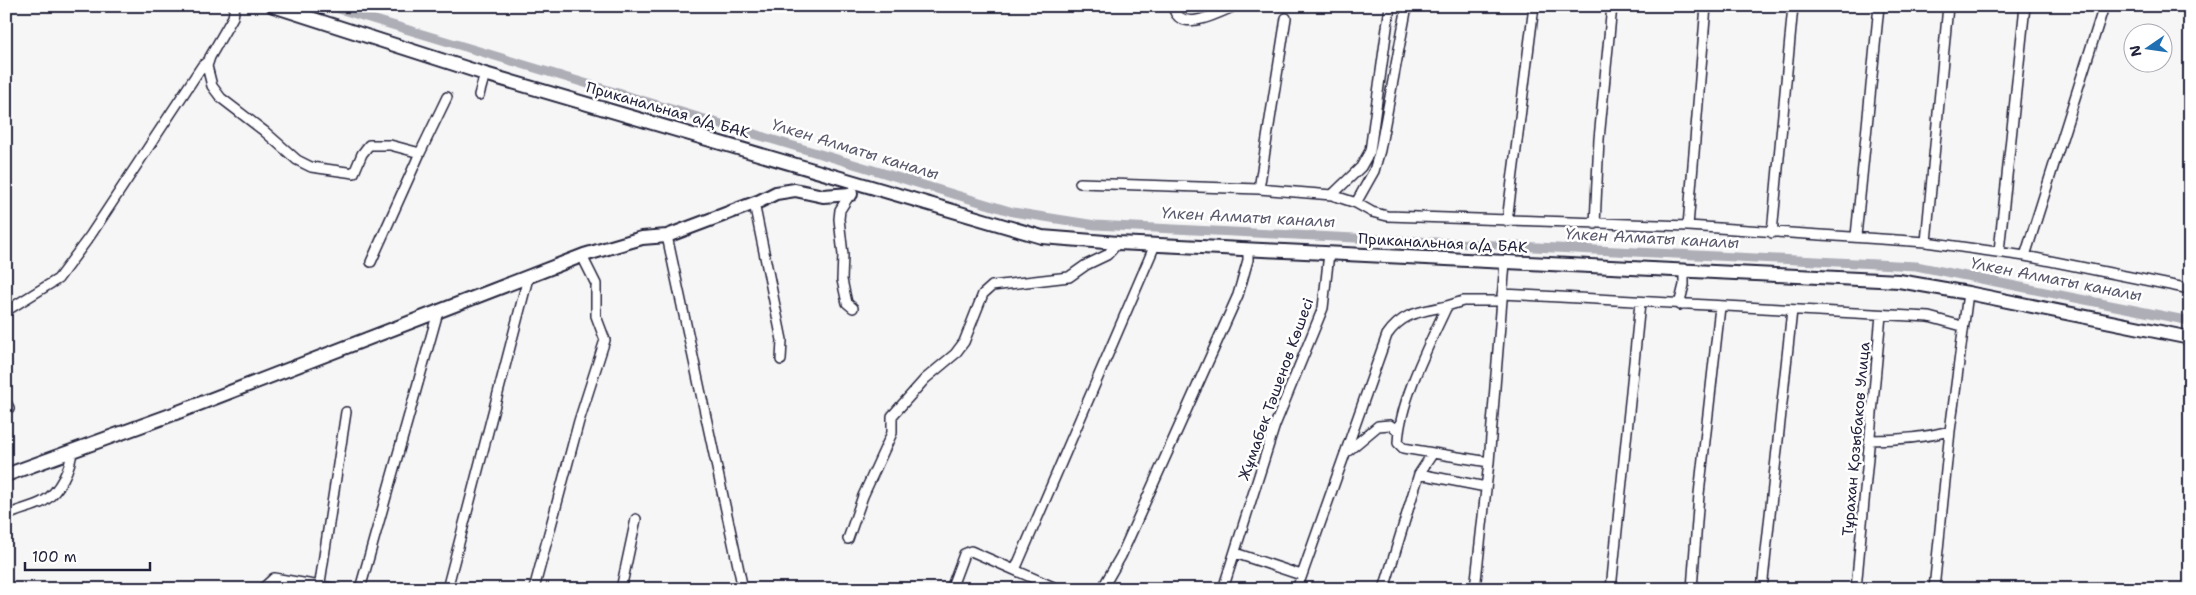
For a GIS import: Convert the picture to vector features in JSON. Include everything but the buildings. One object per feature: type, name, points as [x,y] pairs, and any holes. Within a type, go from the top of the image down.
[{"type":"main road","name":"Приканальная а/д БАК","points":[[273,6],[485,74],[854,188],[1042,237],[1248,250],[1899,281],[2190,338]]},
{"type":"main road","points":[[6,475],[582,256],[642,238],[667,236],[776,193],[795,190],[823,196],[854,188]]},
{"type":"street","points":[[235,6],[233,17],[206,66],[212,86],[221,98],[264,131],[288,154],[311,168],[354,173],[362,154],[369,145],[390,145],[420,153]]},
{"type":"street","points":[[1173,6],[1178,19],[1186,21],[1200,19],[1235,6]]},
{"type":"street","points":[[1332,195],[1361,167],[1370,151],[1390,6]]},
{"type":"street","points":[[1356,203],[1374,171],[1380,150],[1407,6]]},
{"type":"street","points":[[1507,221],[1534,6]]},
{"type":"street","points":[[1595,224],[1599,147],[1612,6]]},
{"type":"street","points":[[1688,226],[1706,6]]},
{"type":"street","points":[[1772,233],[1793,6]]},
{"type":"street","points":[[1856,236],[1879,6]]},
{"type":"street","points":[[1926,242],[1948,6]]},
{"type":"street","points":[[1999,252],[2025,6]]},
{"type":"street","points":[[2025,256],[2104,6]]},
{"type":"street","points":[[1259,189],[1286,18]]},
{"type":"street","points":[[6,312],[58,280],[90,236],[202,66],[208,61]]},
{"type":"street","points":[[479,95],[485,74]]},
{"type":"street","points":[[371,262],[447,97]]},
{"type":"street","points":[[1080,183],[1259,189],[1332,195],[1356,203],[1372,212],[1387,216],[1688,226],[1926,242],[2025,256],[2190,290]]},
{"type":"street","points":[[853,308],[847,303],[842,280],[843,256],[839,220],[840,210],[854,188]]},
{"type":"street","points":[[754,203],[782,340],[781,360]]},
{"type":"street","points":[[667,236],[743,589]]},
{"type":"street","points":[[848,539],[863,496],[892,433],[892,416],[925,379],[955,354],[964,342],[983,294],[992,286],[1069,277],[1086,265],[1107,255],[1118,243]]},
{"type":"street","points":[[1015,570],[1155,245]]},
{"type":"street","points":[[1102,589],[1121,556],[1238,295],[1248,260],[1248,250]]},
{"type":"street","name":"Жұмабек Тәшенов Көшесі","points":[[1223,589],[1275,425],[1323,308],[1329,253]]},
{"type":"street","points":[[534,589],[579,421],[605,340],[596,316],[596,284],[582,256]]},
{"type":"street","points":[[1475,589],[1489,462],[1505,262]]},
{"type":"street","points":[[1679,305],[1684,285],[1684,271]]},
{"type":"street","points":[[447,589],[528,278]]},
{"type":"street","points":[[1934,589],[1962,326],[1968,293]]},
{"type":"street","points":[[1297,589],[1386,335],[1396,322],[1411,314],[1462,301],[1502,298],[1929,317],[1962,326]]},
{"type":"street","points":[[1611,589],[1640,303]]},
{"type":"street","points":[[1447,306],[1413,384],[1398,431],[1398,443],[1403,448],[1489,462]]},
{"type":"street","points":[[1692,589],[1699,494],[1720,307]]},
{"type":"street","points":[[1762,589],[1792,310]]},
{"type":"street","points":[[360,589],[438,312]]},
{"type":"street","name":"Тұрахан Қозыбаков Улица","points":[[1856,589],[1881,315]]},
{"type":"street","points":[[319,587],[346,412]]},
{"type":"street","points":[[1346,453],[1378,426],[1390,425],[1398,431]]},
{"type":"street","points":[[1870,440],[1903,440],[1950,431]]},
{"type":"street","points":[[6,516],[45,501],[65,479],[72,459],[72,450]]},
{"type":"street","points":[[1384,589],[1419,474],[1434,454]]},
{"type":"street","points":[[1419,474],[1486,487]]},
{"type":"street","points":[[621,589],[636,519]]},
{"type":"street","points":[[951,589],[964,554],[971,551],[1058,589]]},
{"type":"street","points":[[1235,553],[1302,575]]},
{"type":"street","points":[[262,589],[274,578],[283,584],[337,589]]},
{"type":"waterway","name":"Үлкен Алматы каналы","points":[[329,6],[1013,212],[1095,225],[1916,266],[2190,321]]}]
